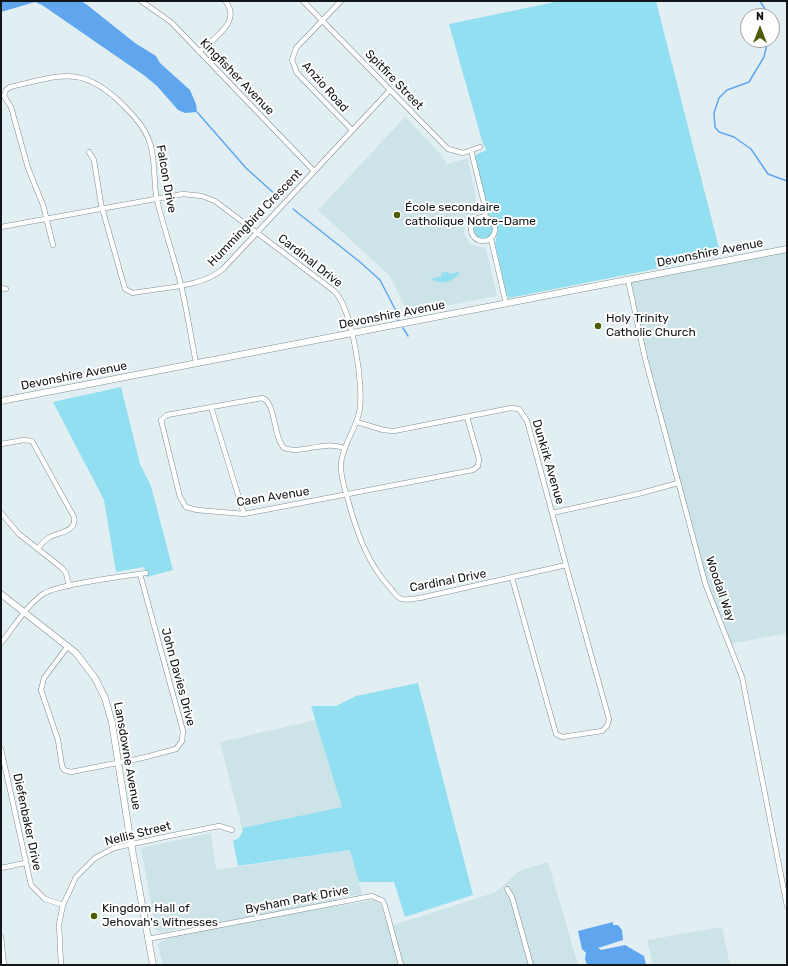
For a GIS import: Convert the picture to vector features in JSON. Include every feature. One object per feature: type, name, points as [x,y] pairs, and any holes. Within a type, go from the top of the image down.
[{"type":"main road","name":"Devonshire Avenue","points":[[1,401],[787,249]]},
{"type":"main road","name":"Lansdowne Avenue","points":[[1,594],[68,646],[87,666],[102,691],[111,718],[131,844],[153,965]]},
{"type":"street","name":"Kingfisher Avenue","points":[[141,1],[170,22],[314,171]]},
{"type":"street","points":[[200,52],[229,24],[231,10],[225,1]]},
{"type":"street","name":"Spitfire Street","points":[[303,1],[448,149],[460,153],[480,147]]},
{"type":"street","name":"Anzio Road","points":[[341,1],[295,49],[292,57],[292,64],[297,73],[352,130]]},
{"type":"street","name":"Falcon Drive","points":[[53,245],[48,218],[28,168],[11,107],[4,96],[6,90],[10,87],[52,76],[75,76],[95,83],[111,93],[136,118],[144,130],[150,144],[157,199],[181,285],[196,363]]},
{"type":"street","name":"Hummingbird Crescent","points":[[89,152],[94,160],[102,208],[123,286],[126,291],[133,293],[181,285],[217,275],[390,90]]},
{"type":"street","points":[[471,150],[486,211],[485,217]]},
{"type":"street","name":"Cardinal Drive","points":[[1,227],[184,194],[202,196],[223,207],[337,293],[343,304],[352,334],[362,388],[357,422],[344,448],[341,466],[346,495],[363,550],[381,579],[398,597],[407,600],[420,598],[566,565]]},
{"type":"street","points":[[485,217],[494,224],[495,233],[491,239],[480,241],[473,237],[471,233],[471,224],[477,218],[485,217]]},
{"type":"street","points":[[491,239],[506,304]]},
{"type":"street","name":"Woodall Way","points":[[628,280],[646,358],[706,586],[742,677],[787,906]]},
{"type":"street","name":"Caen Avenue","points":[[344,448],[329,445],[292,450],[284,448],[278,438],[269,403],[264,398],[257,398],[167,415],[162,420],[180,497],[183,504],[190,509],[244,514],[476,469],[479,459],[467,417]]},
{"type":"street","points":[[211,407],[244,514]]},
{"type":"street","name":"Dunkirk Avenue","points":[[357,422],[391,431],[511,408],[519,409],[523,412],[534,446],[552,513],[638,494],[678,483]]},
{"type":"street","points":[[1,444],[24,440],[32,441],[74,517],[75,523],[71,529],[48,538],[38,548]]},
{"type":"street","points":[[1,513],[15,530],[64,570],[69,586]]},
{"type":"street","points":[[512,578],[556,734],[562,737],[602,731],[607,726],[609,719],[552,513]]},
{"type":"street","points":[[1,644],[26,612],[46,593],[69,586],[146,573]]},
{"type":"street","name":"John Davies Drive","points":[[68,646],[44,678],[41,686],[43,699],[58,742],[64,770],[71,772],[118,763],[173,751],[180,745],[183,738],[180,720],[140,574]]},
{"type":"street","name":"Diefenbaker Drive","points":[[1,749],[30,882],[35,891],[45,899],[62,905]]},
{"type":"street","name":"Nellis Street","points":[[61,965],[59,924],[62,905],[72,883],[90,862],[108,850],[131,844],[219,826],[232,830]]},
{"type":"street","points":[[1,868],[25,863]]},
{"type":"street","points":[[507,889],[512,897],[531,965]]},
{"type":"street","name":"Bysham Park Drive","points":[[148,939],[372,896],[383,901],[401,965]]},
{"type":"street","points":[[1,937],[4,965]]},
{"type":"shaded area","points":[[560,1],[656,1],[721,256],[509,298],[506,293],[495,244],[498,228],[488,213],[475,157],[486,150],[482,141],[449,24]]},
{"type":"shaded area","name":"École secondaire catholique Notre-Dame","points":[[405,117],[437,150],[447,164],[468,158],[478,211],[466,220],[464,234],[472,245],[486,248],[497,296],[408,313],[390,276],[318,210]]},
{"type":"shaded area","points":[[483,219],[490,222],[493,229],[490,236],[483,239],[476,236],[473,229],[476,222]]},
{"type":"shaded area","points":[[787,249],[787,633],[730,644],[716,614],[645,358],[628,280]]},
{"type":"shaded area","points":[[448,272],[449,274],[459,272],[459,274],[446,282],[438,282],[430,279],[442,276],[441,273]]},
{"type":"shaded area","points":[[121,387],[140,464],[151,486],[173,570],[147,577],[144,567],[116,572],[104,500],[53,402]]},
{"type":"shaded area","points":[[418,683],[473,895],[405,917],[394,882],[359,882],[350,850],[238,866],[233,841],[239,838],[243,831],[242,828],[342,807],[311,706],[336,706],[356,696]]},
{"type":"shaded area","points":[[316,720],[343,807],[242,828],[220,742]]},
{"type":"shaded area","points":[[211,833],[216,870],[351,850],[362,894],[338,898],[333,907],[374,900],[381,905],[388,927],[496,892],[519,871],[548,862],[578,965],[163,965],[158,944],[199,924],[162,932],[156,931],[141,848]]},
{"type":"shaded area","points":[[722,927],[730,965],[653,965],[647,940]]},
{"type":"water","points":[[1,1],[81,1],[135,43],[156,56],[160,63],[190,90],[196,104],[197,112],[185,113],[178,110],[157,86],[145,76],[42,5],[35,2],[1,12]]},
{"type":"water","points":[[613,922],[613,925],[618,925],[622,930],[623,940],[598,948],[601,950],[625,945],[644,956],[646,965],[587,965],[585,959],[586,953],[582,949],[578,931]]},
{"type":"waterway","points":[[760,1],[764,8]]},
{"type":"waterway","points":[[766,48],[764,57],[749,82],[727,90],[719,98],[714,113],[715,127],[719,132],[734,137],[751,149],[768,174],[787,181]]},
{"type":"waterway","points":[[197,112],[246,168],[277,196]]},
{"type":"waterway","points":[[293,209],[360,262],[380,280],[395,309],[398,321]]},
{"type":"waterway","points":[[403,328],[408,336]]},
{"type":"place","name":"École secondaire catholique Notre-Dame","points":[[397,215]]},
{"type":"place","name":"Holy Trinity Catholic Church","points":[[598,326]]},
{"type":"place","name":"Kingdom Hall of Jehovah's Witnesses","points":[[94,916]]}]
